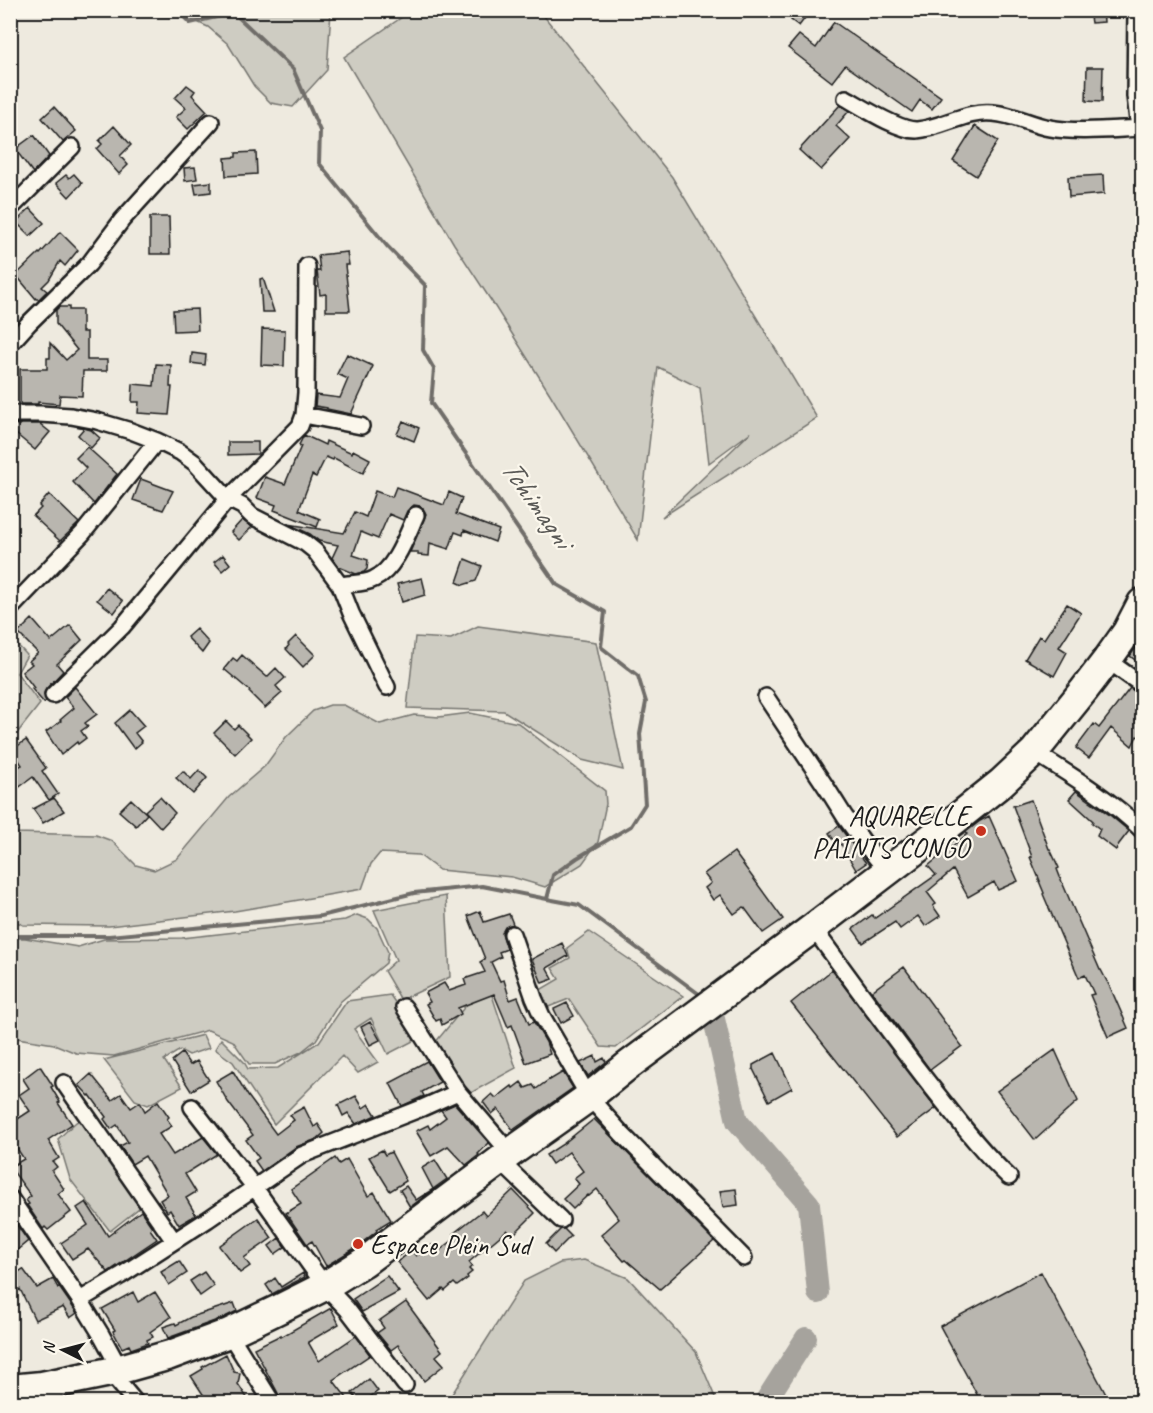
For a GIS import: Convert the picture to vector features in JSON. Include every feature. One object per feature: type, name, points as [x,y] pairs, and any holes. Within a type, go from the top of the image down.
[{"type":"highway","points":[[11,1389],[45,1394],[170,1355],[229,1333],[324,1286],[364,1262],[589,1097],[1001,783],[1034,752],[1107,660],[1143,603]]},
{"type":"street","points":[[846,98],[905,129],[931,127],[964,116],[989,112],[1006,114],[1050,128],[1141,128],[1135,96],[1136,10]]},
{"type":"street","points":[[10,344],[28,323],[89,264],[122,220],[211,122]]},
{"type":"street","points":[[10,209],[72,147]]},
{"type":"street","points":[[53,695],[122,627],[228,499],[300,426],[304,415],[306,393],[307,266]]},
{"type":"street","points":[[10,414],[71,416],[97,421],[131,431],[180,452],[195,463],[228,499],[242,506],[252,516],[305,543],[315,551],[340,585],[387,687]]},
{"type":"street","points":[[304,415],[361,426]]},
{"type":"street","points":[[10,609],[83,533],[157,441]]},
{"type":"street","points":[[340,585],[372,580],[382,575],[398,554],[416,515]]},
{"type":"street","points":[[1107,660],[1143,685]]},
{"type":"street","points":[[766,697],[845,818],[887,870]]},
{"type":"street","points":[[1034,752],[1097,792],[1143,830]]},
{"type":"street","points":[[813,928],[957,1119],[1009,1177]]},
{"type":"street","points":[[512,934],[542,1016],[589,1097],[622,1134],[744,1258]]},
{"type":"street","points":[[404,1007],[458,1092],[505,1157],[561,1220]]},
{"type":"street","points":[[64,1083],[174,1241]]},
{"type":"street","points":[[80,1300],[174,1241],[302,1155],[458,1092]]},
{"type":"street","points":[[192,1107],[255,1188],[324,1286],[347,1309],[405,1385]]},
{"type":"street","points":[[10,1198],[80,1300],[102,1336],[115,1371],[135,1402]]},
{"type":"street","points":[[229,1333],[272,1402]]},
{"type":"shaded area","points":[[128,11],[331,11],[327,70],[293,107],[271,103],[254,86],[228,44],[208,27],[186,17],[135,16]]},
{"type":"shaded area","points":[[411,11],[540,11],[672,177],[817,418],[662,517],[751,432],[709,463],[700,388],[658,367],[638,540],[550,394],[454,244],[344,57]]},
{"type":"shaded area","points":[[478,626],[596,642],[623,770],[582,760],[504,711],[407,708],[415,637],[451,639]]},
{"type":"shaded area","points":[[10,637],[27,655],[17,673],[40,704],[11,741]]},
{"type":"shaded area","points":[[330,705],[344,705],[380,724],[414,715],[439,717],[470,713],[518,723],[605,791],[606,804],[598,842],[582,864],[545,887],[512,877],[439,870],[419,855],[380,853],[371,864],[362,889],[235,911],[109,926],[23,925],[11,919],[11,828],[16,833],[96,835],[112,841],[136,865],[154,870],[177,859],[229,797],[265,766],[286,737],[313,711]]},
{"type":"shaded area","points":[[446,896],[450,977],[401,1000],[384,971],[396,960],[374,910]]},
{"type":"shaded area","points":[[357,915],[368,919],[377,928],[388,952],[386,963],[340,1002],[316,1040],[301,1052],[275,1064],[249,1064],[233,1041],[208,1030],[114,1056],[76,1053],[54,1044],[11,1037],[11,938],[25,938],[78,947],[104,939],[182,938],[345,920]]},
{"type":"shaded area","points":[[589,932],[683,996],[616,1048],[601,1047],[569,999],[546,1008],[540,990],[559,979],[552,968],[570,958],[567,948]]},
{"type":"shaded area","points":[[487,980],[516,1068],[467,1095],[434,1044]]},
{"type":"shaded area","points":[[390,995],[419,1038],[388,1054],[371,1018],[354,1029],[378,1062],[358,1073],[342,1056],[274,1124],[233,1062],[215,1049],[221,1039],[248,1069],[278,1068],[319,1042],[347,1001]]},
{"type":"shaded area","points":[[203,1035],[209,1048],[189,1055],[180,1050],[164,1060],[182,1087],[148,1105],[135,1100],[104,1060]]},
{"type":"shaded area","points":[[84,1118],[144,1204],[110,1231],[70,1179],[58,1139],[76,1122]]},
{"type":"shaded area","points":[[584,1260],[628,1278],[696,1352],[717,1402],[447,1402],[524,1281],[560,1263]]},
{"type":"building","points":[[798,10],[811,10],[799,26],[791,20]]},
{"type":"building","points":[[1089,10],[1103,10],[1104,22],[1091,23]]},
{"type":"building","points":[[834,22],[941,97],[932,109],[920,100],[912,112],[845,65],[832,82],[788,48],[799,35],[816,48]]},
{"type":"building","points":[[1087,67],[1103,67],[1102,102],[1086,101]]},
{"type":"building","points":[[187,85],[195,91],[192,95],[207,111],[188,129],[176,117],[186,108],[175,98]]},
{"type":"building","points":[[840,105],[849,111],[836,126],[850,139],[821,170],[799,150]]},
{"type":"building","points":[[54,107],[76,131],[63,142],[42,118]]},
{"type":"building","points":[[114,126],[131,145],[120,156],[128,165],[119,174],[97,149],[102,144],[99,141]]},
{"type":"building","points":[[975,126],[998,141],[976,176],[953,161]]},
{"type":"building","points":[[34,135],[49,156],[33,173],[15,149]]},
{"type":"building","points":[[256,152],[257,174],[226,176],[225,158],[236,157],[236,153]]},
{"type":"building","points":[[195,167],[197,179],[185,181],[184,168]]},
{"type":"building","points":[[74,174],[82,183],[69,197],[56,183],[66,175],[69,178]]},
{"type":"building","points":[[1103,175],[1104,194],[1069,197],[1068,177]]},
{"type":"building","points":[[211,182],[211,192],[196,194],[194,184]]},
{"type":"building","points":[[30,208],[44,223],[30,236],[16,222]]},
{"type":"building","points":[[150,217],[169,217],[170,254],[150,254]]},
{"type":"building","points":[[60,232],[78,250],[65,266],[60,261],[42,287],[47,291],[36,299],[16,275]]},
{"type":"building","points":[[347,252],[349,265],[345,265],[350,311],[326,311],[326,294],[320,295],[318,255]]},
{"type":"building","points":[[263,278],[274,312],[262,312],[260,279]]},
{"type":"building","points":[[59,307],[82,310],[82,332],[87,332],[87,360],[107,360],[107,371],[83,371],[82,396],[60,395],[59,404],[38,402],[38,404],[20,404],[20,369],[47,369],[50,343],[66,360],[77,350],[56,324],[56,310]]},
{"type":"building","points":[[197,309],[198,330],[174,331],[173,310]]},
{"type":"building","points":[[262,329],[285,330],[284,366],[261,365]]},
{"type":"building","points":[[192,353],[206,355],[205,365],[191,363]]},
{"type":"building","points":[[347,354],[373,366],[351,414],[315,406],[316,395],[340,398],[348,379],[337,374]]},
{"type":"building","points":[[156,364],[171,365],[170,387],[172,387],[169,415],[138,413],[139,402],[132,402],[133,384],[154,386]]},
{"type":"building","points":[[403,421],[419,428],[414,441],[397,434]]},
{"type":"building","points":[[10,424],[40,424],[50,432],[35,450],[10,429]]},
{"type":"building","points":[[84,428],[91,430],[100,438],[91,448],[78,435]]},
{"type":"building","points":[[304,435],[325,445],[326,441],[352,453],[353,450],[370,459],[363,473],[334,458],[333,460],[326,457],[316,477],[312,475],[299,510],[320,519],[317,527],[274,510],[276,505],[257,498],[265,477],[285,484]]},
{"type":"building","points":[[228,442],[258,442],[258,454],[228,455]]},
{"type":"building","points":[[87,447],[117,474],[94,504],[73,482],[86,468],[76,458]]},
{"type":"building","points":[[141,479],[173,491],[163,510],[133,500]]},
{"type":"building","points":[[396,487],[444,505],[449,492],[462,498],[456,514],[499,530],[495,542],[464,530],[463,535],[455,532],[449,549],[430,543],[429,556],[410,552],[426,514],[420,506],[414,505],[407,511],[403,520],[389,514],[378,539],[361,532],[353,555],[368,560],[367,569],[356,574],[339,567],[332,558],[338,545],[319,541],[310,534],[288,524],[344,533],[355,512],[366,517],[375,491],[392,497]]},
{"type":"building","points":[[49,494],[79,523],[60,541],[33,516]]},
{"type":"building","points":[[242,520],[252,527],[239,540],[231,532]]},
{"type":"building","points":[[223,555],[230,564],[222,571],[214,562]]},
{"type":"building","points":[[465,559],[482,566],[476,581],[463,585],[457,582]]},
{"type":"building","points":[[422,578],[425,595],[402,602],[397,584]]},
{"type":"building","points":[[107,588],[123,601],[114,613],[97,600]]},
{"type":"building","points":[[1067,604],[1081,613],[1059,647],[1067,652],[1054,676],[1025,659],[1039,636],[1044,639]]},
{"type":"building","points":[[32,619],[51,641],[70,625],[82,640],[57,664],[63,671],[46,689],[44,703],[22,672],[32,664],[29,661],[38,653],[18,633]]},
{"type":"building","points":[[196,629],[209,643],[202,653],[187,637]]},
{"type":"building","points":[[296,636],[315,655],[303,667],[286,649]]},
{"type":"building","points":[[1143,638],[1143,666],[1130,656]]},
{"type":"building","points":[[242,655],[267,677],[276,668],[285,678],[276,686],[282,693],[265,708],[250,691],[224,669],[233,658],[237,661]]},
{"type":"building","points":[[75,687],[97,714],[85,723],[88,726],[81,731],[86,738],[61,755],[46,732],[74,708],[65,697]]},
{"type":"building","points":[[1130,688],[1143,695],[1143,740],[1137,736],[1132,746],[1111,728],[1089,758],[1076,748],[1094,724],[1099,728]]},
{"type":"building","points":[[130,710],[144,726],[135,733],[142,742],[134,749],[115,723]]},
{"type":"building","points":[[226,721],[234,729],[238,725],[251,738],[235,754],[214,733]]},
{"type":"building","points":[[26,740],[46,768],[42,771],[58,794],[49,800],[33,777],[10,794],[10,771],[22,765],[12,750]]},
{"type":"building","points":[[199,770],[207,778],[193,794],[176,778],[183,771],[191,779]]},
{"type":"building","points":[[1076,791],[1129,831],[1116,850],[1097,836],[1100,829],[1069,799]]},
{"type":"building","points":[[160,797],[175,813],[161,828],[145,811]]},
{"type":"building","points":[[54,798],[64,811],[43,823],[33,809]]},
{"type":"building","points":[[131,799],[147,814],[136,826],[119,811]]},
{"type":"building","points":[[1031,800],[1049,849],[1059,868],[1057,869],[1062,882],[1128,1028],[1108,1037],[1090,995],[1094,994],[1085,975],[1079,978],[1043,894],[1013,806]]},
{"type":"building","points":[[989,816],[1018,881],[998,890],[994,882],[968,897],[953,870],[927,892],[936,904],[933,906],[940,916],[925,926],[918,916],[900,929],[895,922],[863,943],[853,929],[872,915],[875,918],[936,875],[928,866],[967,834],[966,832]]},
{"type":"building","points":[[839,826],[866,863],[856,870],[841,844],[838,846],[829,833]]},
{"type":"building","points":[[734,852],[783,919],[763,933],[744,907],[734,914],[720,895],[713,900],[705,888],[711,883],[704,874]]},
{"type":"building","points":[[480,911],[484,922],[509,914],[513,924],[505,927],[502,933],[507,949],[499,952],[501,957],[491,962],[500,981],[504,980],[510,1000],[518,997],[529,1024],[534,1022],[550,1054],[526,1063],[512,1025],[508,1027],[494,994],[458,1008],[461,1014],[442,1025],[440,1019],[436,1021],[426,1004],[430,1002],[425,993],[444,983],[449,991],[466,985],[464,979],[485,972],[480,962],[485,959],[468,916]]},
{"type":"building","points":[[562,943],[568,956],[547,968],[553,979],[542,983],[532,959]]},
{"type":"building","points":[[904,967],[962,1046],[930,1070],[872,991]]},
{"type":"building","points":[[832,970],[936,1108],[897,1137],[791,1003]]},
{"type":"building","points":[[567,1003],[574,1016],[561,1023],[554,1009]]},
{"type":"building","points":[[370,1022],[380,1040],[370,1045],[361,1027]]},
{"type":"building","points":[[1055,1050],[1078,1101],[1035,1140],[997,1091]]},
{"type":"building","points":[[182,1053],[190,1065],[197,1061],[209,1080],[191,1091],[172,1061]]},
{"type":"building","points":[[775,1053],[792,1088],[769,1101],[753,1065]]},
{"type":"building","points":[[595,1056],[597,1062],[604,1058],[606,1062],[588,1076],[580,1063]]},
{"type":"building","points":[[427,1061],[440,1082],[422,1092],[424,1096],[402,1106],[390,1083]]},
{"type":"building","points":[[40,1066],[53,1086],[51,1087],[60,1102],[58,1103],[72,1124],[48,1140],[59,1158],[53,1162],[57,1167],[52,1171],[64,1189],[58,1194],[71,1212],[48,1230],[45,1227],[43,1229],[27,1205],[29,1204],[26,1200],[31,1196],[10,1167],[24,1159],[10,1138],[10,1124],[30,1111],[19,1095],[29,1088],[23,1079]]},
{"type":"building","points":[[233,1071],[276,1134],[294,1120],[290,1115],[304,1107],[314,1127],[318,1124],[324,1133],[317,1139],[296,1147],[262,1171],[255,1161],[259,1158],[246,1140],[253,1135],[228,1102],[216,1081]]},
{"type":"building","points":[[563,1072],[573,1088],[513,1130],[498,1109],[492,1114],[483,1102],[492,1094],[496,1098],[521,1082],[525,1088],[533,1085],[536,1089]]},
{"type":"building","points":[[91,1074],[112,1100],[121,1094],[131,1108],[140,1102],[145,1111],[158,1101],[172,1126],[159,1134],[173,1155],[203,1137],[217,1154],[185,1174],[196,1192],[186,1198],[196,1215],[179,1225],[170,1210],[167,1212],[160,1200],[168,1195],[145,1156],[132,1164],[120,1146],[128,1142],[117,1125],[111,1129],[104,1119],[106,1117],[90,1095],[79,1085]]},
{"type":"building","points":[[356,1096],[363,1108],[369,1104],[376,1115],[356,1124],[348,1113],[343,1116],[338,1105]]},
{"type":"building","points":[[455,1104],[489,1143],[466,1165],[448,1146],[431,1156],[416,1131],[428,1125],[430,1129],[446,1117],[441,1110]]},
{"type":"building","points":[[594,1119],[714,1241],[660,1289],[626,1260],[624,1261],[601,1235],[619,1219],[597,1189],[573,1209],[563,1199],[579,1184],[574,1178],[583,1171],[569,1152],[552,1164],[546,1155]]},
{"type":"building","points":[[382,1150],[385,1155],[391,1152],[406,1181],[390,1191],[369,1157]]},
{"type":"building","points":[[335,1158],[339,1164],[347,1159],[368,1196],[374,1192],[391,1220],[376,1229],[377,1231],[355,1248],[326,1266],[312,1241],[307,1244],[286,1213],[301,1204],[291,1189]]},
{"type":"building","points":[[435,1160],[447,1179],[433,1189],[422,1168]]},
{"type":"building","points":[[406,1186],[416,1200],[438,1186],[409,1208],[400,1190]]},
{"type":"building","points":[[736,1189],[738,1205],[723,1207],[720,1191]]},
{"type":"building","points":[[513,1190],[535,1213],[512,1236],[507,1230],[469,1262],[472,1266],[469,1269],[472,1272],[467,1276],[468,1278],[457,1286],[454,1283],[445,1291],[443,1289],[429,1301],[397,1262],[412,1251],[416,1256],[432,1245],[434,1248],[437,1245],[440,1250],[456,1238],[453,1234],[482,1211],[486,1216]]},
{"type":"building","points":[[86,1202],[108,1236],[141,1211],[157,1239],[108,1272],[88,1249],[72,1259],[61,1243],[88,1225],[77,1208]]},
{"type":"building","points":[[12,1218],[28,1241],[10,1256],[10,1219]]},
{"type":"building","points":[[258,1218],[272,1238],[244,1258],[250,1266],[240,1273],[219,1246]]},
{"type":"building","points":[[561,1229],[571,1236],[554,1253],[546,1244]]},
{"type":"building","points":[[279,1238],[285,1247],[275,1254],[269,1246]]},
{"type":"building","points":[[179,1261],[187,1273],[169,1285],[161,1272]]},
{"type":"building","points":[[23,1269],[37,1288],[53,1279],[77,1313],[70,1318],[63,1307],[35,1320],[20,1289],[10,1296],[10,1278]]},
{"type":"building","points":[[204,1272],[214,1286],[200,1296],[190,1281]]},
{"type":"building","points":[[1041,1272],[1110,1402],[981,1402],[940,1326]]},
{"type":"building","points":[[303,1273],[305,1277],[272,1294],[266,1285],[275,1278],[281,1287]]},
{"type":"building","points":[[387,1276],[399,1292],[362,1312],[353,1299]]},
{"type":"building","points":[[133,1292],[138,1302],[155,1292],[171,1317],[150,1332],[153,1337],[147,1340],[148,1343],[131,1349],[129,1345],[122,1348],[113,1331],[115,1330],[102,1309]]},
{"type":"building","points":[[406,1302],[442,1351],[436,1356],[444,1365],[424,1381],[398,1345],[391,1350],[377,1333],[384,1328],[379,1321]]},
{"type":"building","points":[[234,1303],[237,1311],[168,1338],[163,1327],[175,1323],[176,1325],[191,1317]]},
{"type":"building","points":[[331,1308],[339,1324],[308,1342],[319,1361],[356,1336],[370,1355],[333,1380],[350,1402],[282,1402],[254,1348],[281,1335],[281,1337]]},
{"type":"building","points":[[226,1354],[234,1372],[240,1373],[238,1384],[250,1402],[208,1402],[191,1376]]},
{"type":"building","points":[[369,1379],[378,1391],[363,1402],[359,1402],[352,1393]]},
{"type":"waterway","name":"Tchimagni","points":[[177,10],[190,23],[234,13],[293,69],[320,131],[319,163],[387,246],[425,285],[423,350],[434,369],[431,403],[556,584],[605,612],[601,647],[638,676],[646,702],[640,734],[645,804],[631,826],[553,875],[547,899],[579,905],[699,994]]},
{"type":"waterway","points":[[10,936],[109,936],[321,916],[414,893],[482,886],[547,899]]},
{"type":"waterway","name":"Tchimagni","points":[[714,1019],[737,1121],[809,1204],[818,1293]]},
{"type":"waterway","name":"Tchimagni","points":[[765,1402],[806,1338]]},
{"type":"place","name":"AQUARELLE PAINTS CONGO","points":[[981,831]]},
{"type":"place","name":"Espace Plein Sud","points":[[358,1244]]}]
